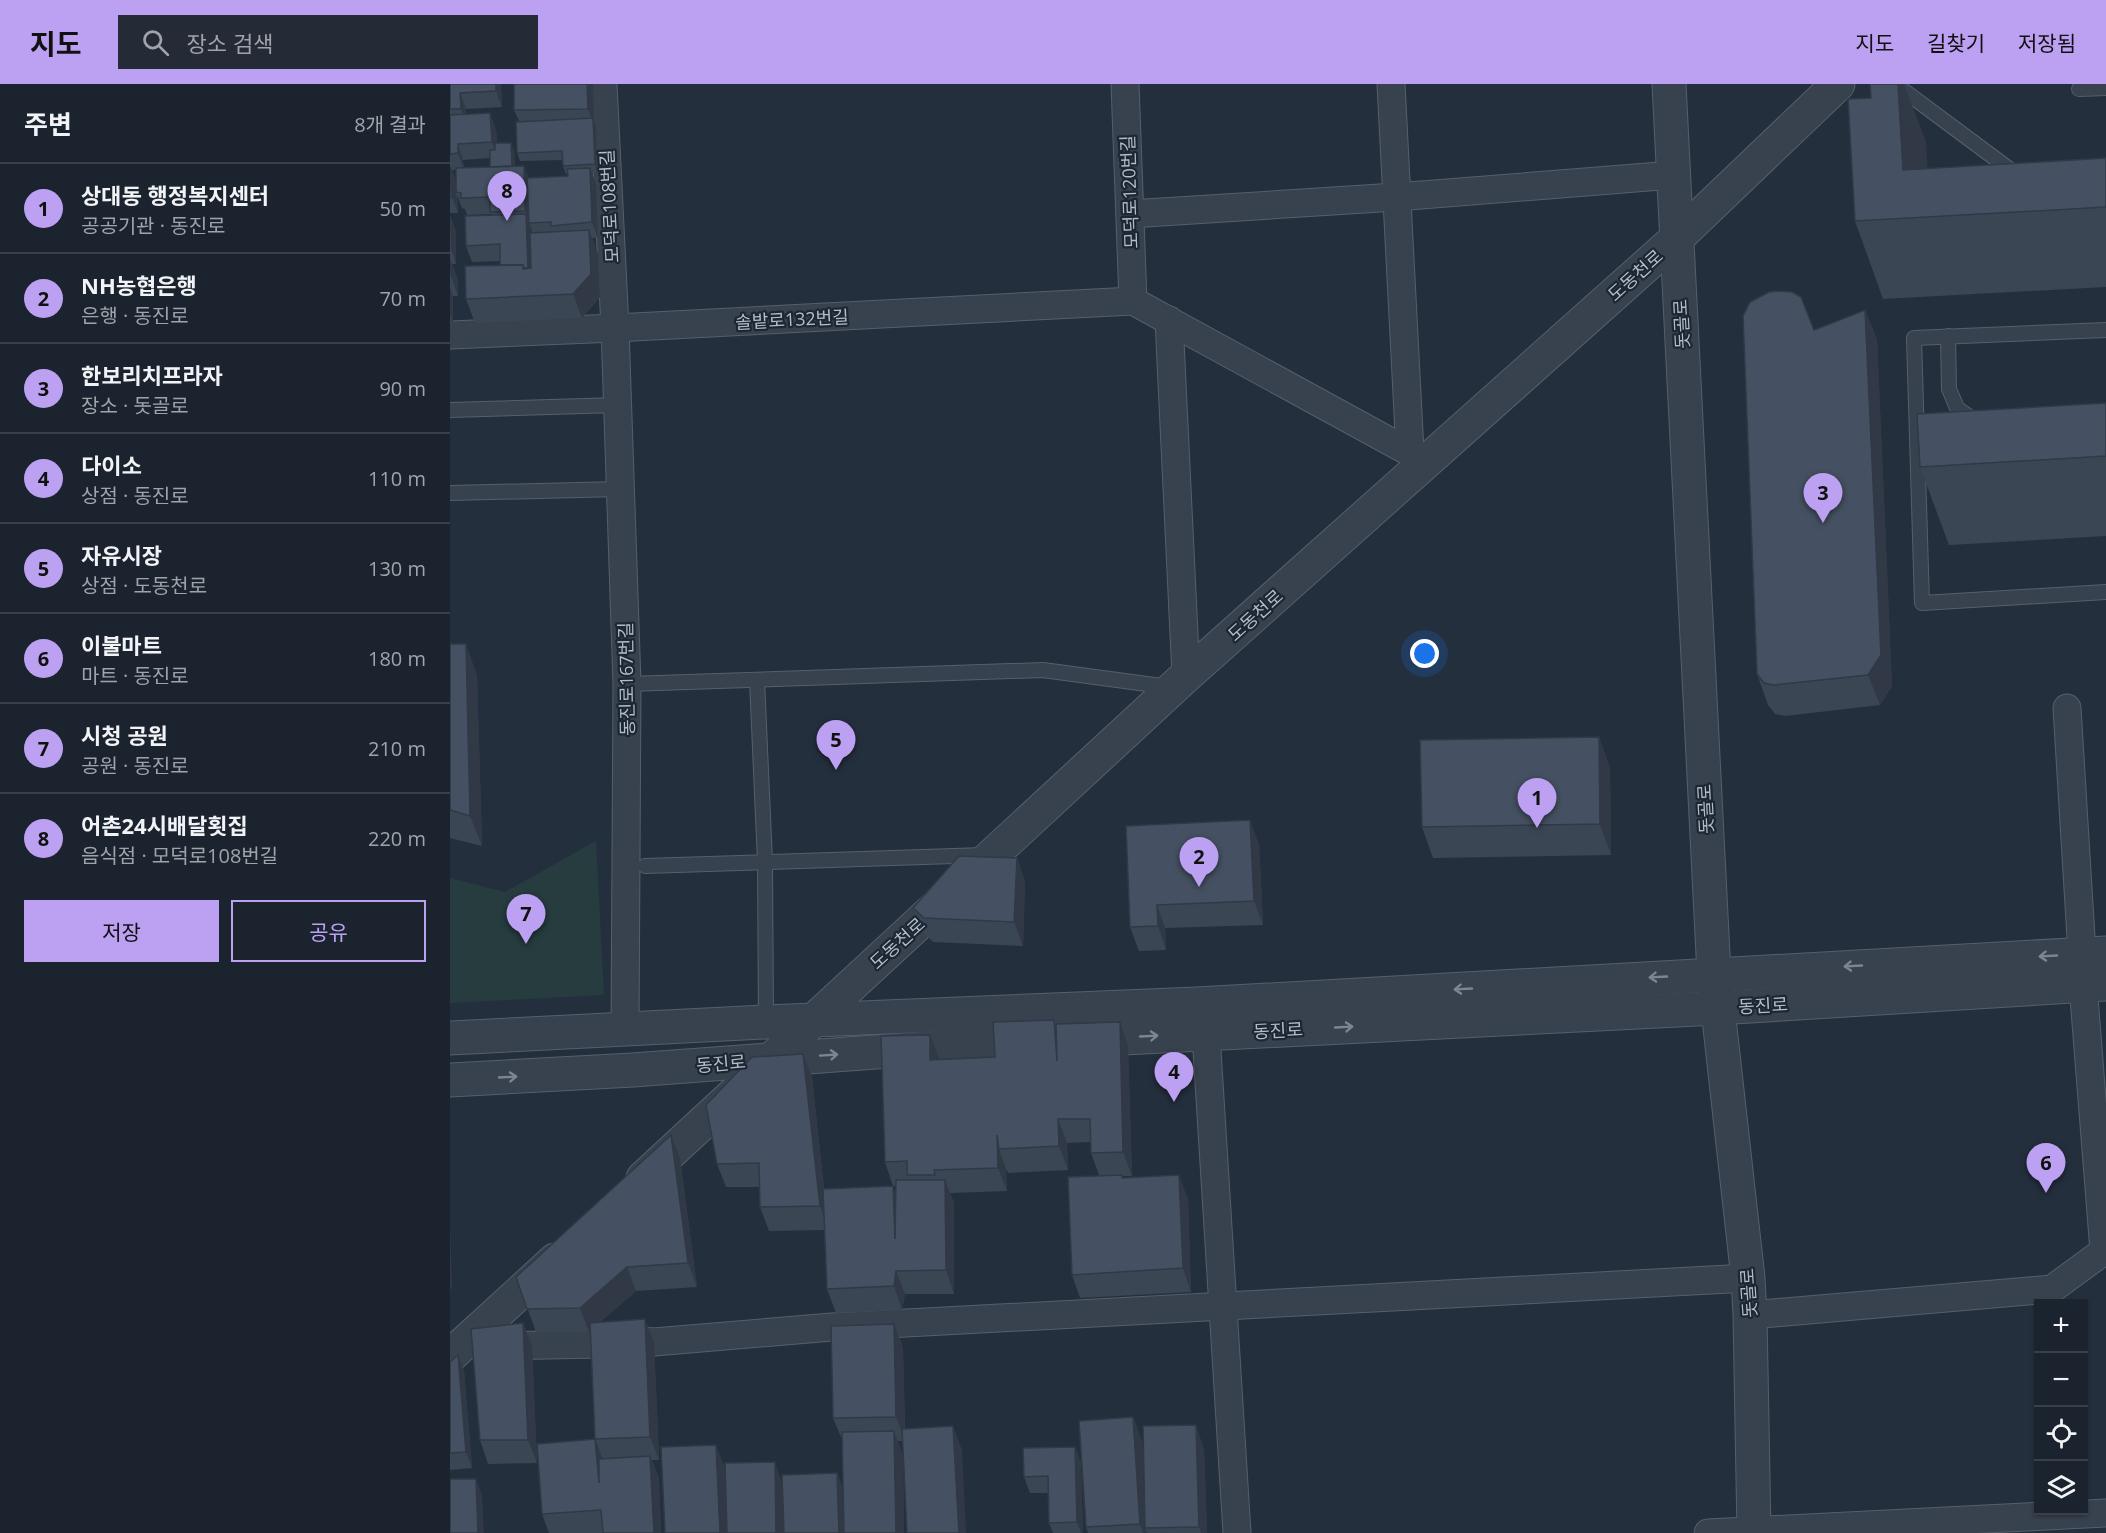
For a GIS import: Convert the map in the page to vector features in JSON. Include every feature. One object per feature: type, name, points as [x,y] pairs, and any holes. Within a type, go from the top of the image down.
[{"type":"street","name":"모덕로108번길","points":[[603,84],[615,328]]},
{"type":"street","name":"모덕로120번길","points":[[1125,84],[1133,301]]},
{"type":"street","points":[[1390,84],[1396,197],[1418,456]]},
{"type":"street","name":"돗골로","points":[[1669,84],[1716,1008],[1748,1278],[1754,1532]]},
{"type":"street","name":"도동천로","points":[[620,1200],[995,855],[1418,456],[1677,238],[1838,84]]},
{"type":"street","points":[[1130,214],[1396,197],[1673,175]]},
{"type":"street","name":"솔밭로132번길","points":[[450,334],[615,328],[1133,301]]},
{"type":"street","points":[[1133,301],[1418,456]]},
{"type":"street","points":[[1169,320],[1180,682]]},
{"type":"street","name":"동진로167번길","points":[[615,328],[627,684],[625,1029]]},
{"type":"street","points":[[1750,1315],[2052,1289],[2104,1251],[2094,969],[2067,708]]},
{"type":"street","name":"동진로","points":[[450,1038],[1197,1004],[1714,974],[2094,969]]},
{"type":"street","name":"동진로","points":[[450,1080],[1206,1034],[1716,1008],[2094,969]]},
{"type":"street","points":[[1206,1034],[1237,1533]]},
{"type":"street","points":[[454,1352],[578,1239]]},
{"type":"street","points":[[454,1352],[478,1346],[599,1344],[639,1340],[654,1342],[832,1327],[1748,1278]]},
{"type":"street","points":[[1708,1533],[2106,1513]]},
{"type":"lane","points":[[1895,84],[2020,177],[2031,177]]},
{"type":"lane","points":[[2079,89],[2106,88]]},
{"type":"lane","points":[[2106,330],[1914,338],[1922,603],[2106,592]]},
{"type":"lane","points":[[1948,336],[1949,389],[1957,408],[1976,422],[1986,422]]},
{"type":"lane","points":[[450,410],[618,405]]},
{"type":"lane","points":[[450,493],[621,489]]},
{"type":"lane","points":[[627,684],[1043,669],[1180,682]]},
{"type":"lane","points":[[757,680],[765,862],[766,1022]]},
{"type":"lane","points":[[645,866],[995,855]]},
{"type":"green space","points":[[596,841],[604,995],[450,1003],[450,878],[505,892]]},
{"type":"building","points":[[450,84],[496,84],[496,91],[460,93],[461,109],[450,109]]},
{"type":"building","points":[[514,84],[587,84],[588,109],[514,110]]},
{"type":"building","points":[[1870,84],[1898,84],[1903,170],[2106,158],[2106,207],[1855,221],[1848,99],[1871,98]]},
{"type":"building","points":[[490,113],[492,142],[458,144],[458,153],[450,154],[450,115]]},
{"type":"building","points":[[593,118],[595,164],[563,166],[562,151],[517,153],[516,122]]},
{"type":"building","points":[[495,143],[511,143],[512,166],[490,167],[490,150],[495,150]]},
{"type":"building","points":[[524,166],[525,211],[490,212],[490,197],[461,198],[461,193],[456,192],[456,168]]},
{"type":"building","points":[[451,168],[452,197],[450,197]]},
{"type":"building","points":[[590,168],[592,222],[551,226],[551,222],[529,223],[527,178],[568,176],[567,169]]},
{"type":"building","points":[[526,214],[528,268],[524,268],[523,265],[500,265],[500,244],[466,246],[465,216]]},
{"type":"building","points":[[589,230],[591,274],[573,294],[466,299],[465,266],[523,265],[523,269],[531,268],[530,233]]},
{"type":"building","points":[[1769,292],[1792,292],[1801,297],[1814,330],[1865,310],[1881,655],[1868,675],[1773,685],[1764,683],[1757,674],[1743,316],[1750,302]]},
{"type":"building","points":[[2106,403],[2106,456],[1920,467],[1917,414]]},
{"type":"building","points":[[450,644],[466,644],[470,816],[450,810]]},
{"type":"building","points":[[1599,737],[1600,824],[1422,827],[1420,740]]},
{"type":"building","points":[[1250,820],[1254,901],[1157,905],[1158,926],[1130,927],[1126,826]]},
{"type":"building","points":[[959,856],[1017,858],[1014,922],[924,918],[913,908]]},
{"type":"building","points":[[1054,1020],[1057,1061],[1056,1024],[1120,1022],[1123,1152],[1091,1153],[1090,1119],[1058,1119],[1059,1146],[999,1149],[997,1135],[998,1168],[934,1170],[935,1175],[907,1175],[907,1161],[885,1162],[881,1036],[930,1035],[930,1060],[995,1057],[993,1022]]},
{"type":"building","points":[[803,1054],[820,1206],[760,1207],[759,1163],[717,1164],[706,1105],[752,1057]]},
{"type":"building","points":[[671,1135],[688,1263],[627,1267],[580,1308],[527,1309],[516,1277]]},
{"type":"building","points":[[1122,1175],[1122,1178],[1179,1175],[1183,1268],[1072,1275],[1068,1177]]},
{"type":"building","points":[[896,1180],[945,1180],[946,1270],[896,1271],[894,1286],[827,1289],[823,1189],[893,1186],[895,1239]]},
{"type":"building","points":[[645,1319],[650,1437],[595,1439],[590,1323]]},
{"type":"building","points":[[523,1323],[528,1440],[480,1440],[471,1329]]},
{"type":"building","points":[[894,1324],[896,1417],[833,1418],[831,1326]]},
{"type":"building","points":[[458,1355],[466,1452],[450,1453],[450,1362]]},
{"type":"building","points":[[1133,1417],[1140,1524],[1086,1527],[1079,1421]]},
{"type":"building","points":[[1196,1425],[1199,1527],[1145,1528],[1143,1426]]},
{"type":"building","points":[[953,1426],[959,1533],[907,1533],[902,1429]]},
{"type":"building","points":[[894,1431],[896,1533],[844,1533],[842,1432]]},
{"type":"building","points":[[595,1439],[599,1483],[599,1459],[650,1456],[654,1533],[603,1533],[601,1510],[542,1514],[537,1444]]},
{"type":"building","points":[[716,1445],[720,1533],[665,1533],[661,1447]]},
{"type":"building","points":[[1075,1447],[1077,1522],[1049,1523],[1048,1476],[1024,1477],[1023,1448]]},
{"type":"building","points":[[775,1462],[776,1533],[727,1533],[725,1463]]},
{"type":"building","points":[[837,1473],[839,1533],[784,1533],[782,1475]]},
{"type":"building","points":[[450,1479],[476,1479],[478,1533],[450,1533]]},
{"type":"place","name":"어촌24시배달횟집","points":[[507,221]]},
{"type":"place","name":"한보리치프라자","points":[[1823,523]]},
{"type":"place","name":"자유시장","points":[[836,770]]},
{"type":"place","name":"상대동 행정복지센터","points":[[1537,828]]},
{"type":"place","name":"NH농협은행","points":[[1199,887]]},
{"type":"place","name":"시청 공원","points":[[526,944]]},
{"type":"place","name":"다이소","points":[[1174,1102]]},
{"type":"place","name":"이불마트","points":[[2046,1193]]}]
